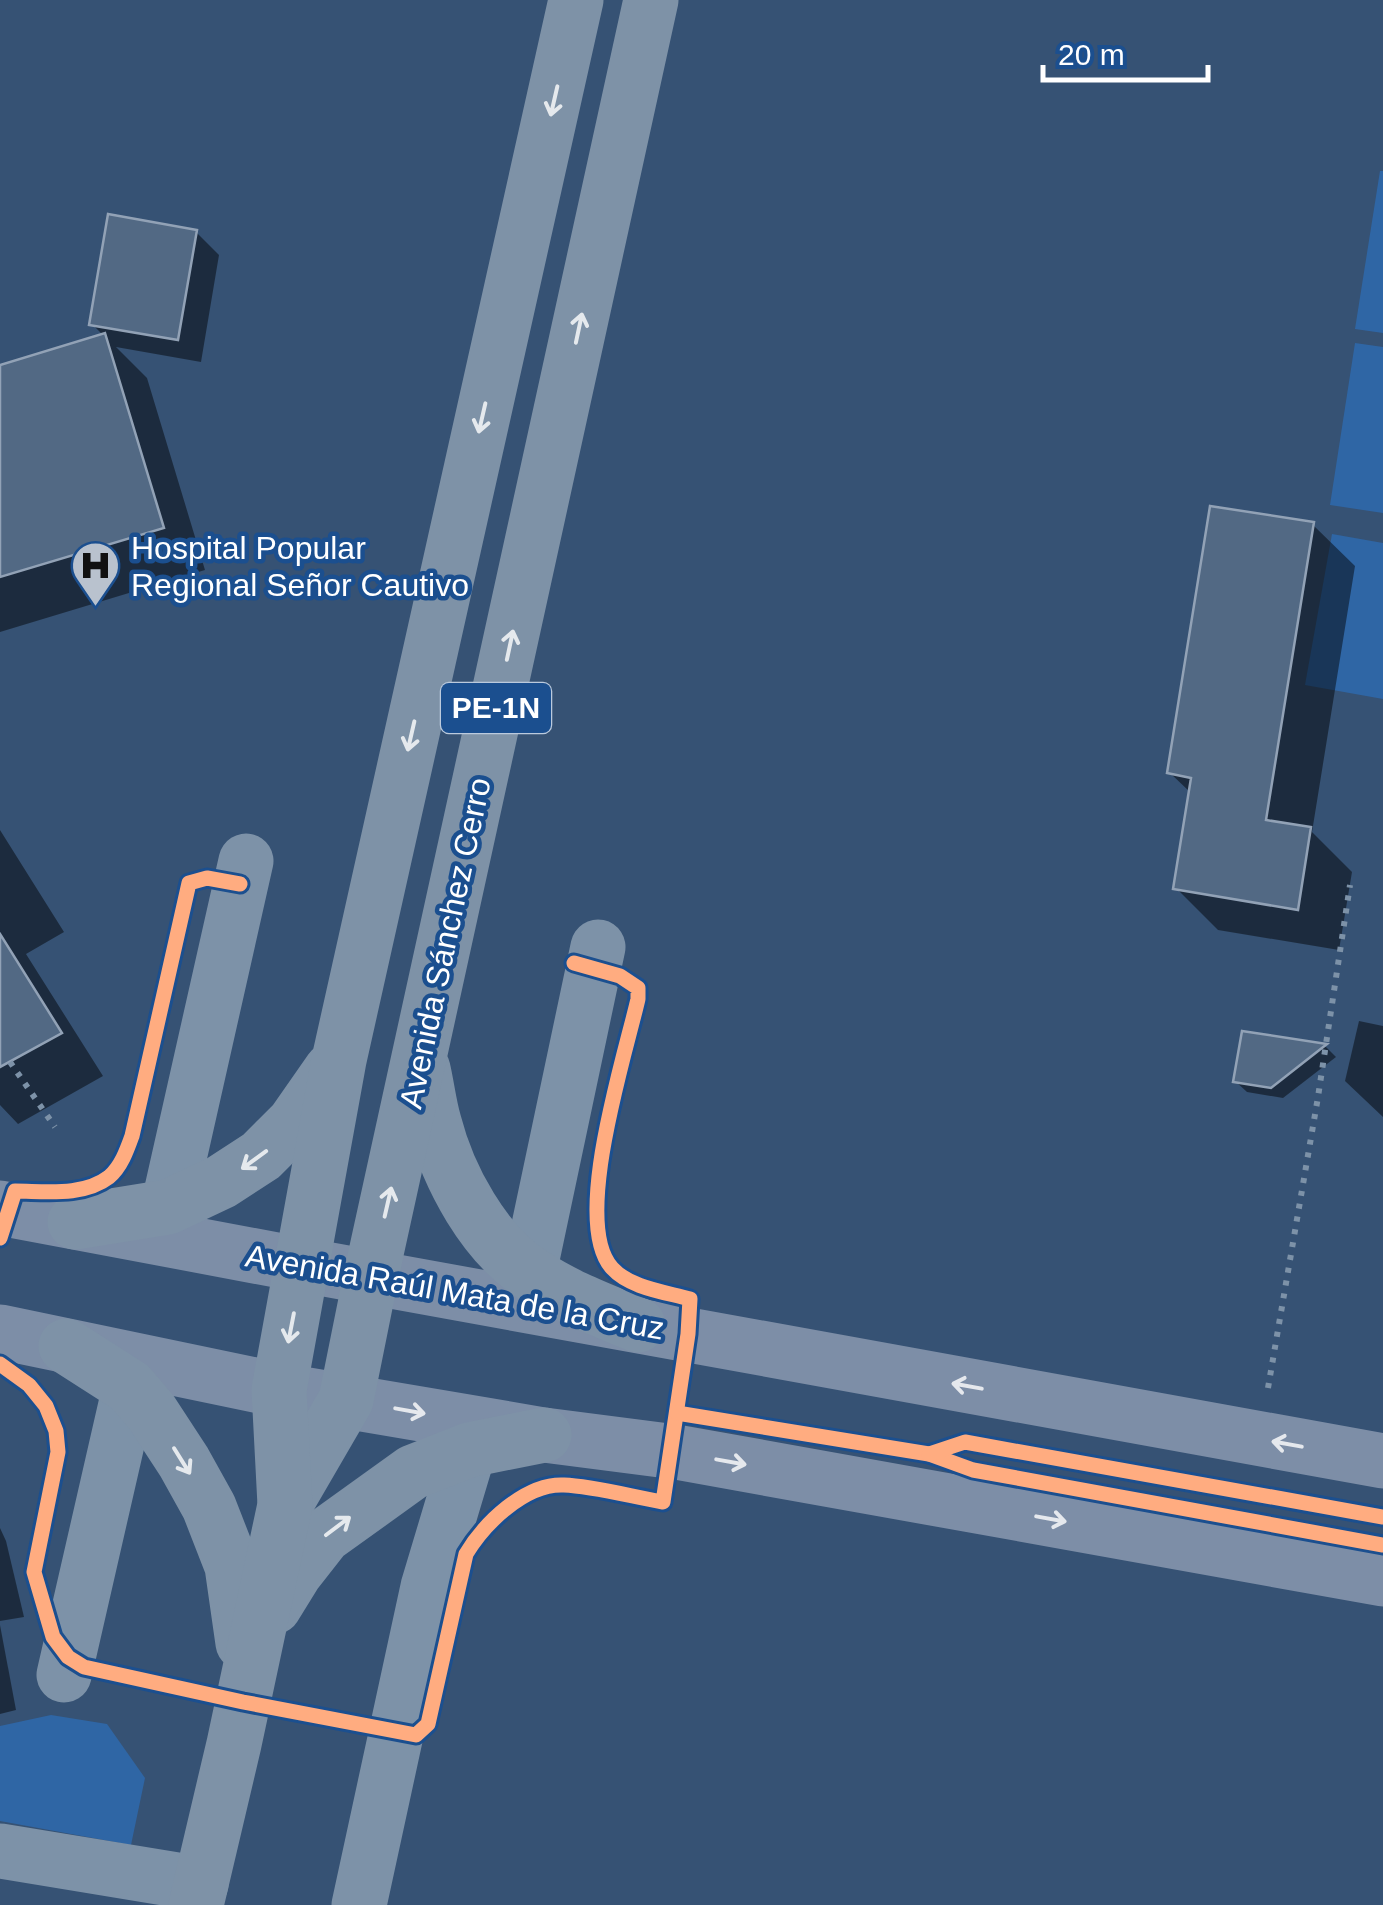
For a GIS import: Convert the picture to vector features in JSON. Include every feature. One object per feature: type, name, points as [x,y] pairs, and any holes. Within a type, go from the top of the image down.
[{"type":"highway","name":"Avenida Sánchez Cerro","points":[[199,1894],[285,1505],[279,1390],[339,1060],[575,2]]},
{"type":"highway","name":"Avenida Sánchez Cerro","points":[[285,1505],[346,1400],[653,5]]},
{"type":"highway","points":[[421,1055],[434,1122],[448,1161],[467,1200],[495,1242],[529,1273],[570,1298],[638,1325]]},
{"type":"highway","points":[[75,1222],[168,1207],[221,1182],[261,1156],[294,1123],[339,1060]]},
{"type":"highway","points":[[66,1346],[130,1387],[184,1462],[209,1507],[232,1566],[254,1654]]},
{"type":"highway","points":[[254,1654],[295,1573],[324,1536],[414,1472],[469,1450],[544,1435]]},
{"type":"main road","name":"Avenida Raúl Mata de la Cruz","points":[[0,1208],[1383,1461]]},
{"type":"main road","points":[[0,1332],[279,1390],[544,1435],[676,1452],[1383,1579]]},
{"type":"lane","points":[[168,1207],[246,861]]},
{"type":"lane","points":[[529,1273],[598,947]]},
{"type":"lane","points":[[64,1674],[130,1387]]},
{"type":"lane","points":[[359,1905],[428,1587],[469,1450]]},
{"type":"lane","points":[[0,1850],[199,1894]]},
{"type":"path","points":[[1267,1394],[1350,885]]},
{"type":"path","points":[[10,1062],[55,1127]]},
{"type":"shaded area","points":[[1383,171],[1383,333],[1355,329]]},
{"type":"shaded area","points":[[1355,343],[1383,347],[1383,513],[1330,505]]},
{"type":"shaded area","points":[[1332,534],[1383,543],[1383,699],[1305,685]]},
{"type":"shaded area","points":[[51,1715],[107,1724],[145,1778],[131,1845],[0,1821],[0,1726]]},
{"type":"building","points":[[108,214],[197,230],[178,340],[89,325]]},
{"type":"building","points":[[105,333],[164,528],[0,577],[0,365]]},
{"type":"building","points":[[1210,506],[1314,522],[1266,820],[1311,827],[1298,910],[1173,889],[1191,778],[1167,773]]},
{"type":"building","points":[[0,934],[62,1033],[0,1067]]},
{"type":"building","points":[[1242,1031],[1327,1044],[1271,1088],[1233,1082]]},
{"type":"cycle path","points":[[0,1238],[15,1191],[87,1188],[109,1177],[117,1168],[132,1136],[189,883],[207,878],[240,884]]},
{"type":"cycle path","points":[[0,1364],[29,1385],[46,1406],[56,1431],[58,1452],[34,1572],[53,1637],[68,1657],[84,1667],[416,1735],[428,1724],[466,1554],[495,1518],[521,1498],[549,1486],[587,1487],[663,1502],[690,1299],[648,1288],[619,1275],[601,1246],[597,1215],[599,1178],[638,988],[620,976],[574,963]]},
{"type":"cycle path","points":[[677,1413],[929,1454],[973,1470],[1383,1545]]},
{"type":"cycle path","points":[[929,1454],[965,1442],[1383,1517]]},
{"type":"place","name":"Hospital Popular Regional Señor Cautivo","points":[[96,608]]}]
